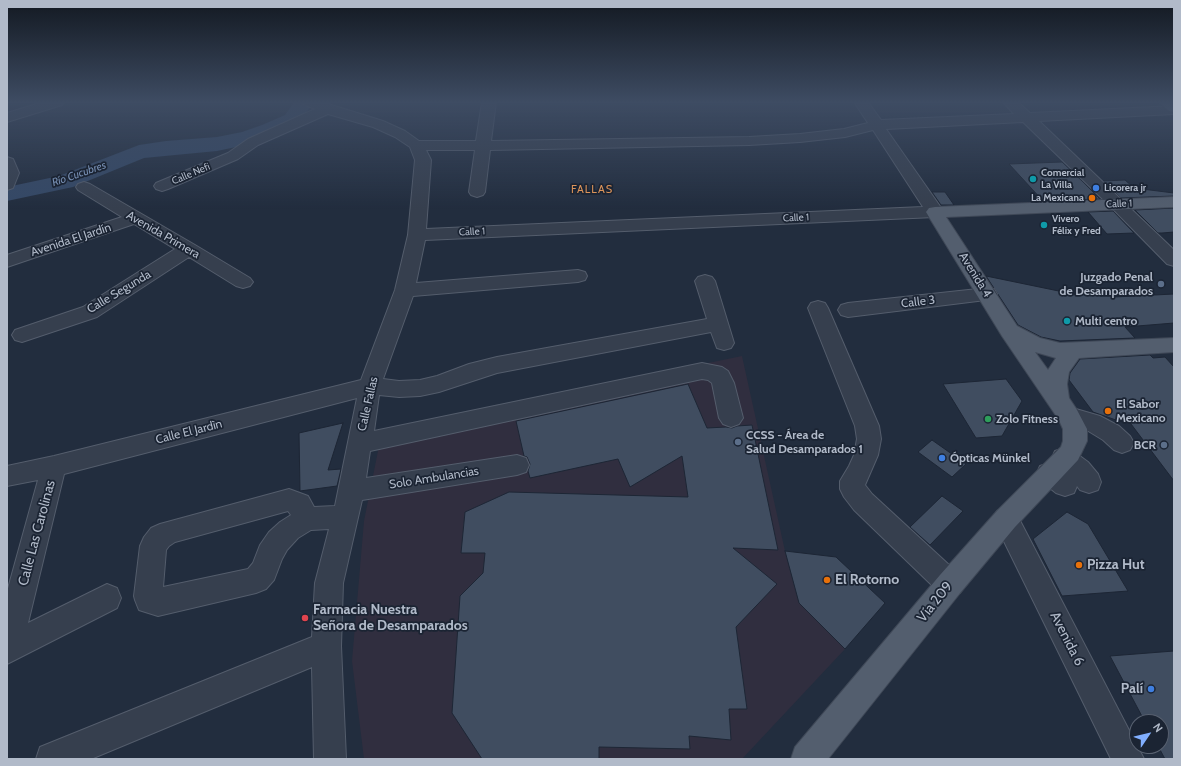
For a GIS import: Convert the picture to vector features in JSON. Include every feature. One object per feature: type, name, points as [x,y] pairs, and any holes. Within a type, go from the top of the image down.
[{"type":"main road","name":"Calle 1","points":[[935,212],[1174,202]]},
{"type":"main road","name":"Avenida 4","points":[[935,212],[1009,331],[1064,445]]},
{"type":"main road","points":[[1009,331],[1020,338],[1060,351],[1174,345]]},
{"type":"main road","points":[[1064,445],[1056,384],[1058,371],[1072,351]]},
{"type":"main road","name":"Vía 209","points":[[807,759],[950,584],[1006,519],[1064,445]]},
{"type":"street","name":"Calle Nefi","points":[[162,186],[233,156],[259,138]]},
{"type":"street","points":[[405,138],[416,145],[484,146],[798,138]]},
{"type":"street","points":[[477,192],[485,138]]},
{"type":"street","name":"Avenida 4","points":[[884,138],[935,212]]},
{"type":"street","points":[[1047,138],[1118,204],[1174,260]]},
{"type":"street","name":"Calle Fallas","points":[[330,759],[326,646],[329,583],[351,491],[370,386],[405,290],[417,235],[423,160],[416,145]]},
{"type":"street","points":[[7,162],[11,173],[7,186]]},
{"type":"street","name":"Avenida Primera","points":[[84,187],[243,282]]},
{"type":"street","name":"Calle 1","points":[[417,235],[935,212]]},
{"type":"street","name":"Avenida El Jardín","points":[[7,261],[135,218]]},
{"type":"street","name":"Calle Segunda","points":[[22,335],[90,312],[189,249]]},
{"type":"street","points":[[405,290],[578,276]]},
{"type":"street","points":[[370,386],[399,389],[420,388],[439,384],[477,370],[497,365],[721,333],[704,281]]},
{"type":"street","name":"Calle 3","points":[[848,310],[987,294]]},
{"type":"street","points":[[818,308],[867,426],[869,439],[866,455],[859,472],[852,481],[853,489],[863,502],[950,584]]},
{"type":"street","points":[[359,444],[702,372],[714,373],[720,377],[723,383],[731,418]]},
{"type":"street","name":"Calle El Jardìn","points":[[7,476],[54,466],[370,386]]},
{"type":"street","points":[[1089,482],[1079,470],[1064,445],[1094,436],[1115,444]]},
{"type":"street","name":"Solo Ambulancias","points":[[351,491],[517,465]]},
{"type":"street","name":"Calle Las Carolinas","points":[[7,646],[54,466]]},
{"type":"street","points":[[307,519],[299,504],[289,500],[169,532],[160,537],[153,546],[148,596],[150,600],[158,602],[170,600],[256,580],[264,571],[270,554],[278,541],[289,530],[307,519],[345,517]]},
{"type":"street","name":"Avenida 6","points":[[1006,519],[1079,639],[1128,759]]},
{"type":"street","points":[[7,649],[106,598]]},
{"type":"street","points":[[52,759],[326,646]]},
{"type":"shaded area","points":[[742,356],[785,551],[799,603],[845,649],[742,759],[364,759],[352,661],[364,521],[382,431]]},
{"type":"building","points":[[1062,162],[1100,199],[1043,201],[1009,164]]},
{"type":"building","points":[[1125,180],[1134,188],[1174,193],[1174,196],[1121,198],[1103,181]]},
{"type":"building","points":[[932,192],[945,192],[954,205],[941,205]]},
{"type":"building","points":[[1174,208],[1174,232],[1162,233],[1158,233],[1135,210]]},
{"type":"building","points":[[1113,211],[1134,233],[1107,234],[1088,212]]},
{"type":"building","name":"Multi centro","points":[[986,276],[1078,295],[1110,292],[1114,297],[1174,294],[1174,323],[1125,327],[1135,338],[1060,341],[1041,337],[1018,325]]},
{"type":"building","points":[[1150,355],[1153,358],[1165,357],[1174,367],[1174,481],[1128,420],[1116,420],[1093,412],[1069,380],[1070,373],[1080,359]]},
{"type":"building","name":"Zolo Fitness","points":[[1006,379],[1022,401],[1002,436],[976,438],[943,384]]},
{"type":"building","points":[[688,384],[707,428],[732,428],[737,426],[752,425],[778,550],[733,548],[777,584],[736,627],[747,709],[729,709],[731,740],[689,736],[690,749],[599,747],[599,759],[482,759],[452,713],[460,596],[483,573],[485,553],[461,553],[465,512],[509,492],[688,497],[682,456],[630,487],[618,459],[530,478],[528,471],[530,464],[527,457],[524,456],[516,421]]},
{"type":"building","points":[[343,423],[328,470],[341,469],[337,486],[300,491],[299,433]]},
{"type":"building","name":"Ópticas Münkel","points":[[932,440],[966,464],[952,477],[918,452]]},
{"type":"building","points":[[942,496],[963,511],[930,545],[910,527]]},
{"type":"building","name":"Pizza Hut","points":[[1067,512],[1088,524],[1128,591],[1062,596],[1033,539]]},
{"type":"building","name":"El Rotorno","points":[[785,551],[836,557],[885,603],[845,649],[799,603]]},
{"type":"building","name":"Palí","points":[[1174,651],[1174,759],[1165,759],[1162,754],[1169,754],[1169,714],[1141,714],[1110,656]]},
{"type":"waterway","name":"Río Cucubres","points":[[7,194],[65,182],[139,152],[166,148],[217,144],[248,138]]},
{"type":"place","name":"Comercial La Villa","points":[[1033,179]]},
{"type":"place","name":"Licorera jr","points":[[1096,188]]},
{"type":"place","name":"La Mexicana","points":[[1092,198]]},
{"type":"place","name":"Vivero Félix y Fred","points":[[1044,225]]},
{"type":"place","name":"Juzgado Penal de Desamparados","points":[[1161,284]]},
{"type":"place","name":"Multi centro","points":[[1067,321]]},
{"type":"place","name":"El Sabor Mexicano","points":[[1108,411]]},
{"type":"place","name":"Zolo Fitness","points":[[988,419]]},
{"type":"place","name":"CCSS - Área de Salud Desamparados 1","points":[[738,442]]},
{"type":"place","name":"BCR","points":[[1164,445]]},
{"type":"place","name":"Ópticas Münkel","points":[[942,458]]},
{"type":"place","name":"Pizza Hut","points":[[1079,565]]},
{"type":"place","name":"El Rotorno","points":[[827,580]]},
{"type":"place","name":"Farmacia Nuestra Señora de Desamparados","points":[[305,618]]},
{"type":"place","name":"Palí","points":[[1151,689]]},
{"type":"district","name":"FALLAS","points":[[592,190]]}]
